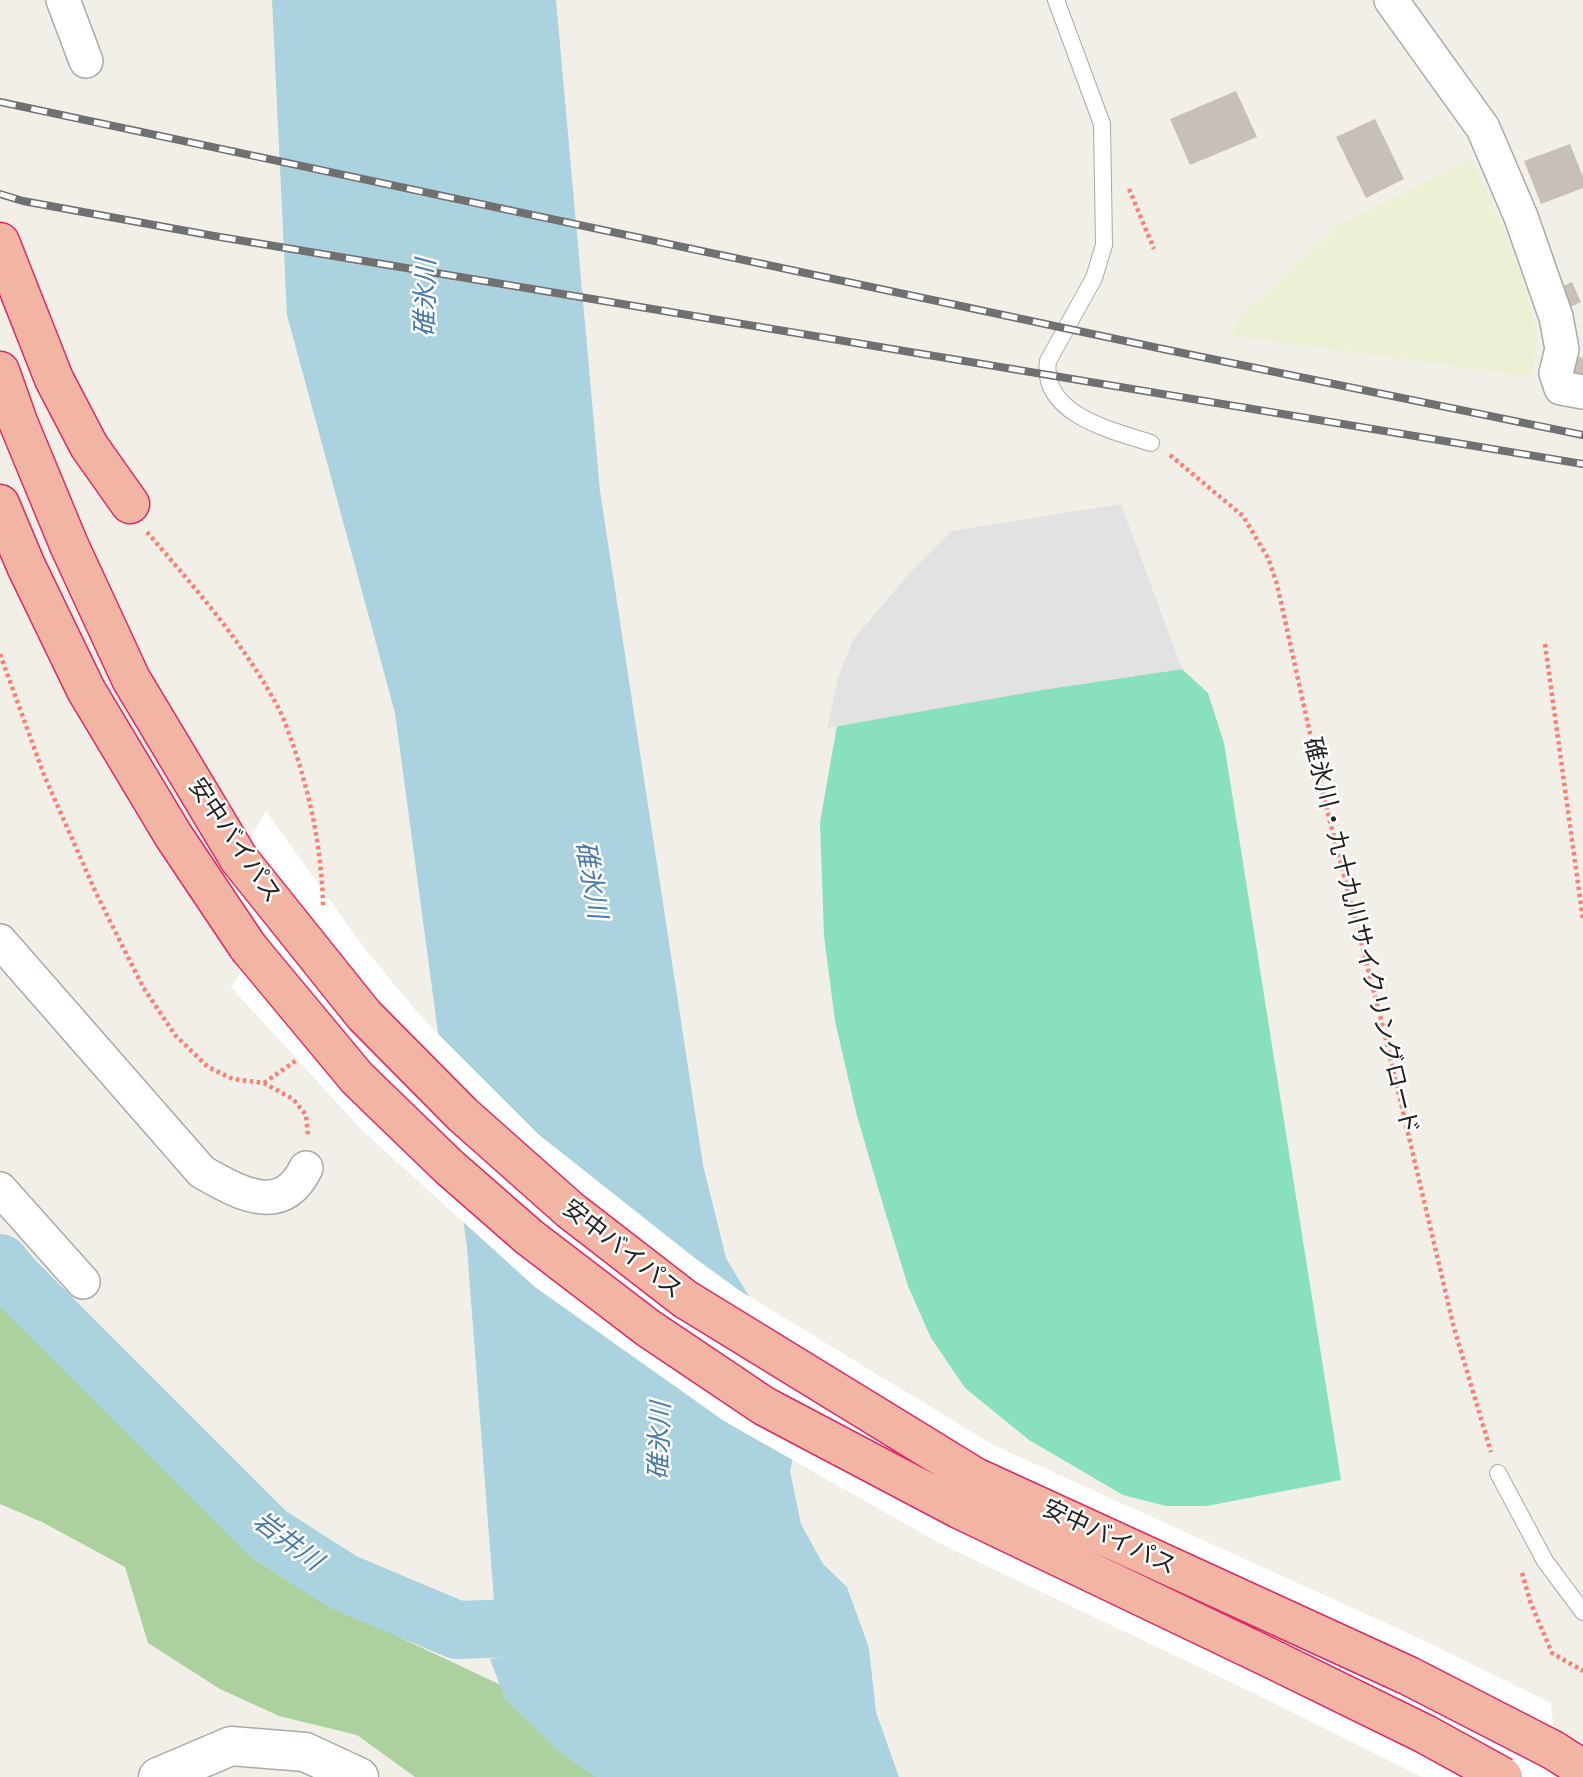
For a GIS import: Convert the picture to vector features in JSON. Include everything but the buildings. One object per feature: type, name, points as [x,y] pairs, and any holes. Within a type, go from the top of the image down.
[{"type":"highway","points":[[0,242],[54,379],[89,446],[130,504]]},
{"type":"highway","name":"安中バイパス","points":[[0,371],[69,545],[131,679],[239,859],[364,1015],[463,1115],[570,1210],[685,1299],[975,1477],[1409,1676],[1568,1759]]},
{"type":"highway","name":"安中バイパス","points":[[0,504],[26,566],[86,690],[173,835],[248,947],[357,1078],[449,1167],[529,1237],[648,1328],[764,1406],[958,1509],[1306,1675],[1425,1734],[1503,1777]]},
{"type":"street","points":[[63,0],[86,61]]},
{"type":"street","points":[[1391,0],[1483,128],[1521,217],[1556,317],[1572,345],[1556,373],[1561,387],[1583,392]]},
{"type":"street","points":[[0,941],[202,1171],[234,1190],[261,1199],[283,1195],[306,1168]]},
{"type":"street","points":[[0,1189],[83,1282]]},
{"type":"street","points":[[158,1777],[231,1746],[305,1752],[359,1777]]},
{"type":"lane","points":[[1056,0],[1102,124],[1104,246],[1094,278],[1048,361],[1046,370],[1052,387],[1062,402],[1080,418],[1152,443]]},
{"type":"lane","points":[[1498,1473],[1545,1561],[1583,1612]]},
{"type":"path","name":"碓氷川・九十九川サイクリングロード","points":[[1152,443],[1177,459],[1243,516],[1256,535],[1273,571],[1326,806],[1383,1027],[1454,1328],[1498,1473]]},
{"type":"path","points":[[130,504],[142,527],[214,611],[258,672],[281,713],[303,775],[317,840],[323,877],[323,916]]},
{"type":"path","points":[[1545,644],[1583,920]]},
{"type":"path","points":[[0,654],[50,787],[96,893],[143,987],[175,1035],[208,1067],[233,1079],[264,1083],[293,1099],[306,1115],[309,1153],[306,1168]]},
{"type":"path","points":[[264,1083],[306,1053]]},
{"type":"path","points":[[1520,1567],[1531,1604],[1552,1653],[1583,1671]]},
{"type":"green space","points":[[1471,157],[1523,278],[1538,339],[1532,377],[1232,336],[1235,322],[1337,226]]},
{"type":"green space","points":[[1182,669],[1208,693],[1224,743],[1341,1480],[1207,1506],[1166,1506],[1123,1495],[1029,1440],[965,1388],[931,1338],[908,1286],[881,1198],[857,1116],[835,1021],[824,936],[820,822],[837,726],[1041,690]]},
{"type":"green space","points":[[0,1280],[72,1352],[229,1522],[367,1622],[537,1702],[605,1777],[415,1777],[357,1735],[279,1716],[220,1689],[148,1643],[125,1567],[42,1522],[0,1504]]},
{"type":"shaded area","points":[[1121,504],[1182,669],[1041,690],[827,728],[838,678],[853,640],[906,577],[952,531]]},
{"type":"water","name":"碓氷川","points":[[272,0],[556,0],[600,491],[703,1165],[726,1258],[766,1325],[805,1406],[790,1471],[801,1524],[823,1564],[847,1587],[869,1648],[876,1712],[899,1777],[595,1777],[556,1749],[505,1699],[490,1659],[526,1654],[515,1628],[494,1601],[467,1248],[395,713],[287,315]]},
{"type":"pier","points":[[266,811],[364,948],[423,1019],[538,1134],[696,1259],[740,1291],[993,1445],[1410,1634],[1551,1703],[1557,1777],[1422,1777],[1264,1698],[941,1544],[724,1421],[535,1287],[363,1131],[231,987],[238,978],[256,921],[224,876],[239,859]]},
{"type":"waterway","name":"岩井川","points":[[0,1263],[268,1534],[343,1582],[457,1630],[515,1628],[564,1636],[592,1650]]},
{"type":"railway","points":[[0,102],[1163,349],[1583,435]]},
{"type":"railway","points":[[0,194],[23,201],[214,236],[1583,464]]}]
